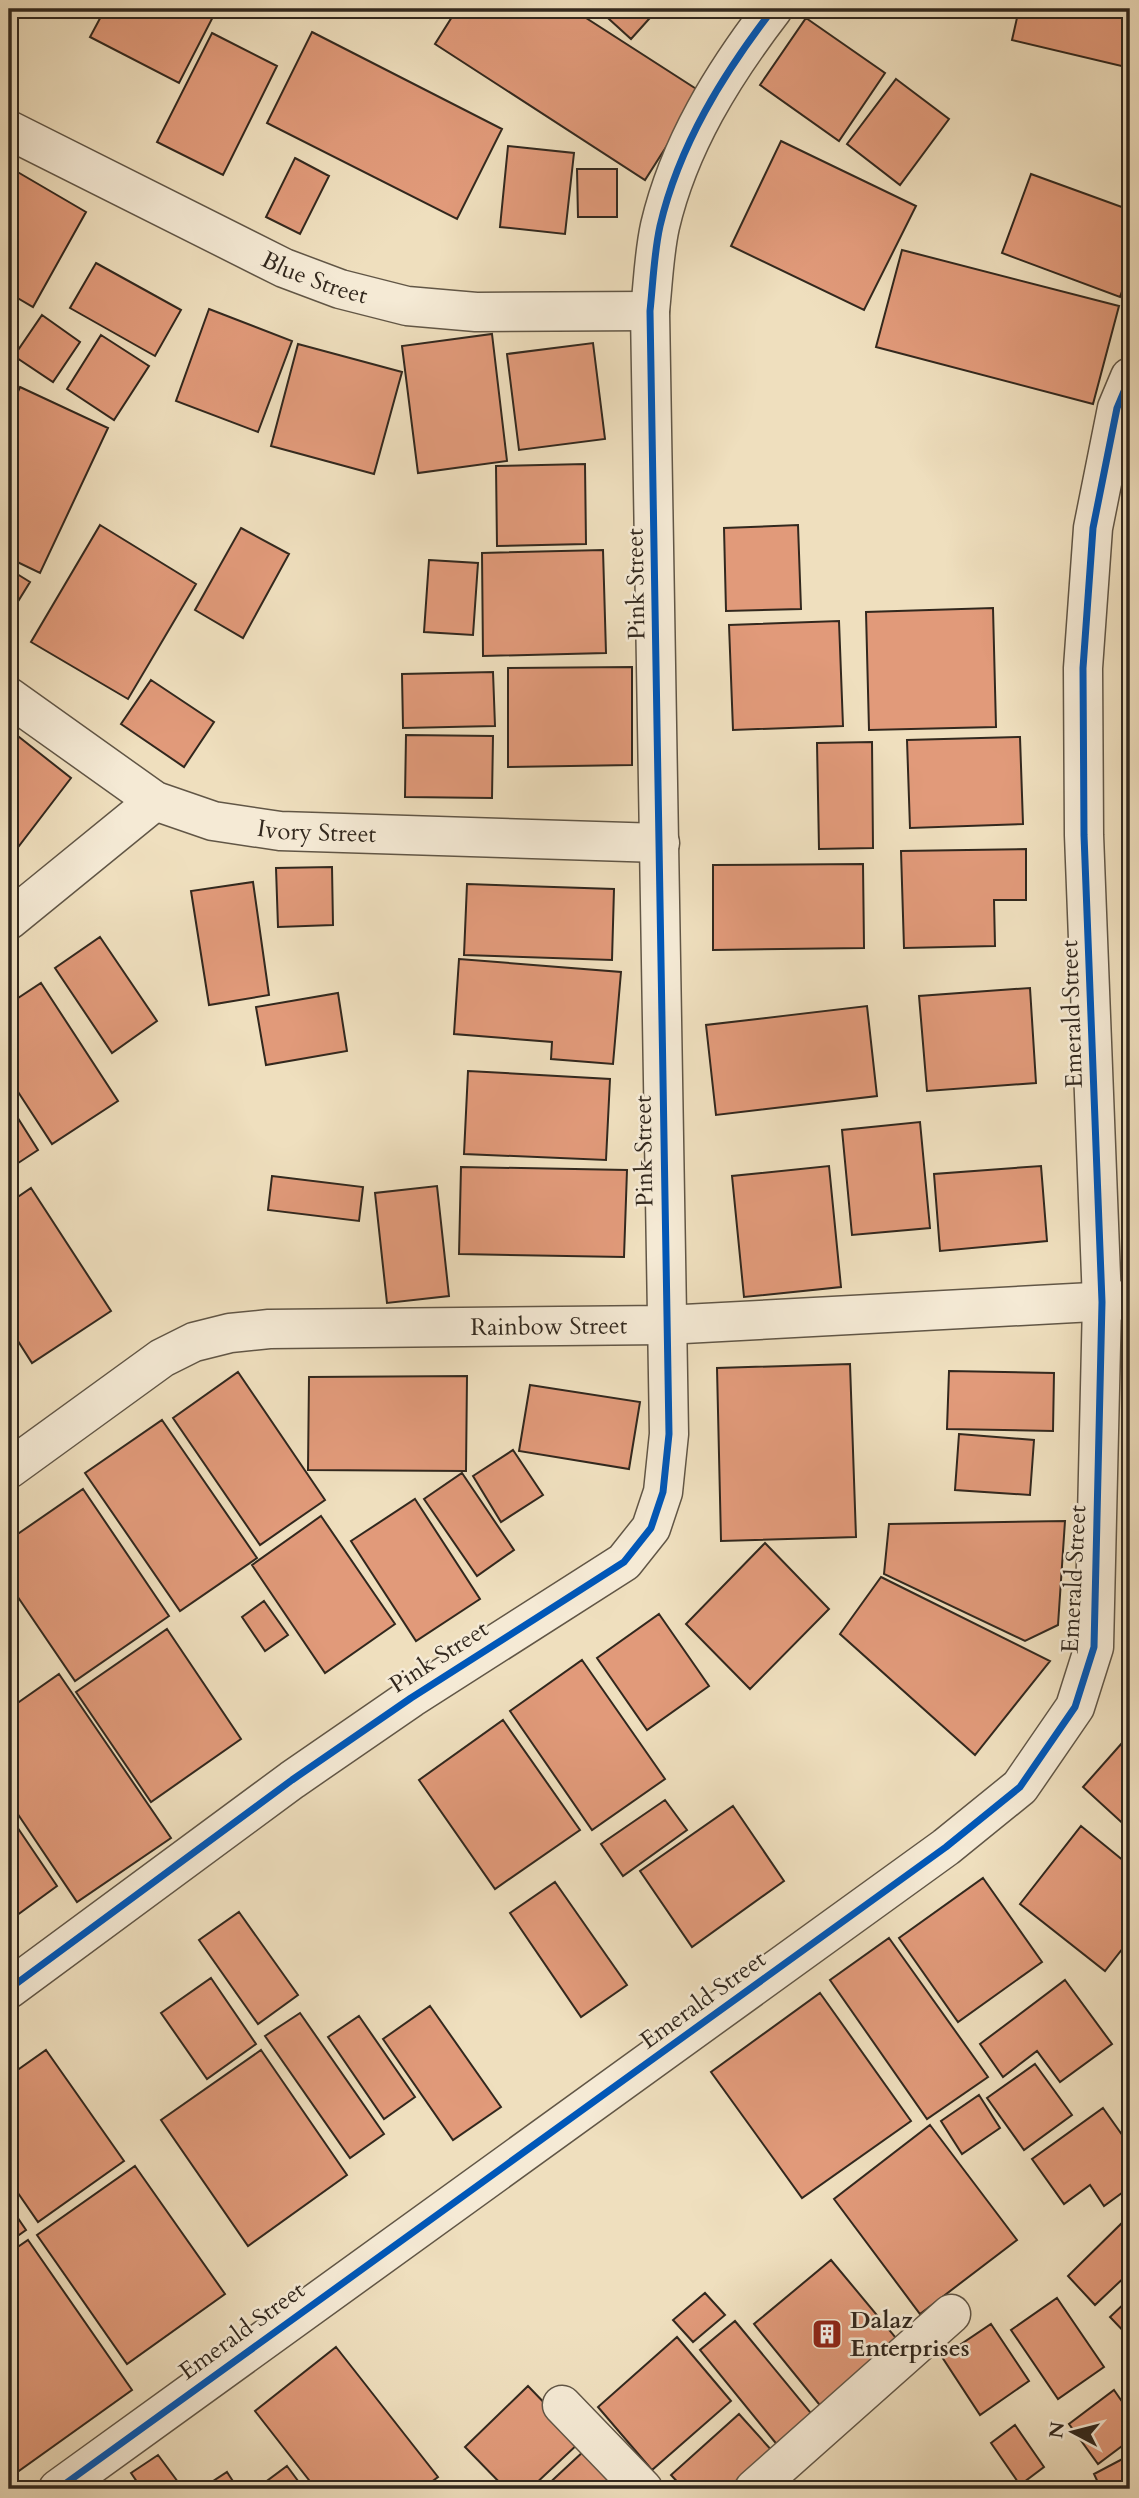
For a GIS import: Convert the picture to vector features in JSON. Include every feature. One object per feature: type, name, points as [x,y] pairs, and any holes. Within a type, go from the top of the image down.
[{"type":"street","name":"Pink Street","points":[[9,1989],[335,1750],[624,1562],[650,1528],[663,1492],[668,1434],[650,311],[660,227],[679,162],[717,89],[774,9]]},
{"type":"street","name":"Blue Street","points":[[9,130],[284,268],[340,289],[407,306],[476,312],[650,311]]},
{"type":"street","name":"Emerald Street","points":[[58,2489],[946,1847],[1020,1787],[1075,1707],[1094,1647],[1116,1301],[1084,835],[1083,668],[1093,528],[1117,408],[1130,377]]},
{"type":"street","name":"Ivory Street","points":[[9,697],[155,801],[213,821],[280,831],[660,843]]},
{"type":"street","points":[[9,920],[155,801]]},
{"type":"street","name":"Rainbow Street","points":[[9,1469],[162,1359],[194,1342],[230,1333],[269,1329],[665,1325],[1116,1301]]},
{"type":"street","points":[[754,2489],[951,2314]]},
{"type":"street","points":[[562,2405],[643,2489]]},
{"type":"building","points":[[105,9],[217,9],[179,83],[90,37]]},
{"type":"building","points":[[457,9],[572,9],[701,92],[645,180],[435,44]]},
{"type":"building","points":[[598,9],[658,9],[631,39]]},
{"type":"building","points":[[1019,9],[1130,9],[1130,68],[1012,40]]},
{"type":"building","points":[[806,18],[885,73],[839,141],[760,85]]},
{"type":"building","points":[[312,32],[502,129],[457,219],[267,123]]},
{"type":"building","points":[[212,33],[277,66],[223,175],[157,142]]},
{"type":"building","points":[[896,79],[949,119],[900,185],[847,144]]},
{"type":"building","points":[[781,141],[916,206],[864,310],[731,246]]},
{"type":"building","points":[[508,146],[574,153],[565,234],[500,227]]},
{"type":"building","points":[[295,158],[329,176],[300,234],[266,217]]},
{"type":"building","points":[[9,167],[86,212],[33,307],[9,293]]},
{"type":"building","points":[[577,169],[617,169],[617,217],[578,217]]},
{"type":"building","points":[[1031,174],[1130,210],[1130,269],[1120,297],[1002,253]]},
{"type":"building","points":[[902,250],[1119,306],[1093,404],[876,347]]},
{"type":"building","points":[[96,263],[181,310],[155,356],[70,308]]},
{"type":"building","points":[[209,309],[292,341],[258,432],[176,401]]},
{"type":"building","points":[[42,315],[80,342],[53,382],[14,356]]},
{"type":"building","points":[[492,334],[507,461],[418,473],[402,346]]},
{"type":"building","points":[[101,335],[149,366],[114,420],[67,389]]},
{"type":"building","points":[[593,343],[605,439],[519,450],[507,354]]},
{"type":"building","points":[[298,344],[402,372],[374,474],[271,446]]},
{"type":"building","points":[[20,387],[108,428],[40,573],[9,558],[9,412]]},
{"type":"building","points":[[585,464],[586,544],[497,546],[496,466]]},
{"type":"building","points":[[100,525],[196,584],[128,699],[31,642]]},
{"type":"building","points":[[798,525],[801,609],[726,611],[724,528]]},
{"type":"building","points":[[241,528],[289,554],[243,638],[195,610]]},
{"type":"building","points":[[603,550],[606,653],[483,656],[482,553]]},
{"type":"building","points":[[429,560],[478,563],[473,635],[424,632]]},
{"type":"building","points":[[9,569],[30,582],[9,616]]},
{"type":"building","points":[[993,608],[996,727],[869,730],[866,612]]},
{"type":"building","points":[[839,621],[843,726],[733,730],[729,625]]},
{"type":"building","points":[[632,667],[632,765],[508,767],[508,668]]},
{"type":"building","points":[[493,672],[495,726],[403,728],[402,674]]},
{"type":"building","points":[[151,680],[214,722],[184,767],[121,724]]},
{"type":"building","points":[[9,729],[71,778],[9,859]]},
{"type":"building","points":[[406,735],[493,736],[492,798],[405,797]]},
{"type":"building","points":[[1020,737],[1023,824],[910,828],[907,740]]},
{"type":"building","points":[[872,742],[873,848],[819,849],[817,743]]},
{"type":"building","points":[[1026,849],[1026,900],[994,900],[995,946],[904,948],[901,851]]},
{"type":"building","points":[[863,864],[864,948],[713,950],[713,865]]},
{"type":"building","points":[[332,867],[333,925],[278,927],[276,868]]},
{"type":"building","points":[[253,882],[269,995],[209,1005],[191,891]]},
{"type":"building","points":[[467,884],[614,889],[612,960],[464,955]]},
{"type":"building","points":[[100,937],[157,1021],[112,1053],[55,968]]},
{"type":"building","points":[[459,959],[621,972],[613,1064],[551,1059],[552,1042],[454,1034]]},
{"type":"building","points":[[41,983],[118,1101],[52,1144],[9,1078],[9,1004]]},
{"type":"building","points":[[1030,988],[1036,1083],[927,1091],[919,996]]},
{"type":"building","points":[[338,993],[347,1051],[266,1065],[256,1007]]},
{"type":"building","points":[[867,1006],[877,1096],[716,1115],[706,1025]]},
{"type":"building","points":[[468,1071],[610,1079],[606,1160],[464,1154]]},
{"type":"building","points":[[9,1104],[38,1150],[9,1169]]},
{"type":"building","points":[[920,1122],[930,1228],[852,1235],[842,1130]]},
{"type":"building","points":[[829,1166],[841,1287],[744,1297],[732,1176]]},
{"type":"building","points":[[1041,1166],[1047,1241],[940,1251],[934,1174]]},
{"type":"building","points":[[461,1167],[627,1170],[624,1257],[459,1254]]},
{"type":"building","points":[[272,1176],[363,1187],[359,1221],[268,1210]]},
{"type":"building","points":[[437,1186],[449,1296],[387,1303],[375,1193]]},
{"type":"building","points":[[31,1188],[111,1311],[32,1363],[9,1327],[9,1203]]},
{"type":"building","points":[[850,1364],[856,1537],[721,1541],[717,1368]]},
{"type":"building","points":[[949,1371],[1054,1373],[1053,1431],[947,1429]]},
{"type":"building","points":[[238,1372],[325,1500],[260,1545],[173,1418]]},
{"type":"building","points":[[467,1376],[466,1471],[308,1470],[309,1377]]},
{"type":"building","points":[[530,1385],[640,1402],[629,1469],[519,1451]]},
{"type":"building","points":[[162,1420],[257,1558],[180,1611],[85,1473]]},
{"type":"building","points":[[959,1434],[1034,1440],[1030,1495],[955,1490]]},
{"type":"building","points":[[513,1450],[543,1495],[501,1522],[473,1476]]},
{"type":"building","points":[[462,1473],[514,1550],[477,1576],[424,1499]]},
{"type":"building","points":[[83,1489],[169,1616],[75,1681],[9,1584],[9,1540]]},
{"type":"building","points":[[415,1499],[480,1599],[416,1641],[351,1541]]},
{"type":"building","points":[[321,1516],[395,1624],[325,1673],[252,1565]]},
{"type":"building","points":[[1065,1521],[1058,1625],[1025,1641],[884,1574],[889,1524]]},
{"type":"building","points":[[765,1543],[829,1609],[750,1689],[686,1624]]},
{"type":"building","points":[[881,1577],[1050,1661],[975,1755],[840,1634]]},
{"type":"building","points":[[264,1601],[288,1635],[265,1651],[242,1617]]},
{"type":"building","points":[[659,1614],[709,1686],[647,1730],[597,1658]]},
{"type":"building","points":[[167,1629],[241,1739],[151,1802],[76,1692]]},
{"type":"building","points":[[582,1660],[665,1779],[592,1830],[510,1711]]},
{"type":"building","points":[[59,1674],[171,1838],[77,1902],[9,1801],[9,1709]]},
{"type":"building","points":[[503,1720],[580,1830],[495,1889],[419,1780]]},
{"type":"building","points":[[1130,1734],[1130,1830],[1083,1787]]},
{"type":"building","points":[[665,1800],[687,1830],[623,1876],[601,1844]]},
{"type":"building","points":[[733,1806],[784,1881],[692,1947],[640,1871]]},
{"type":"building","points":[[9,1815],[57,1886],[9,1921]]},
{"type":"building","points":[[1081,1826],[1130,1866],[1130,1939],[1105,1971],[1020,1904]]},
{"type":"building","points":[[983,1878],[1042,1962],[958,2022],[899,1938]]},
{"type":"building","points":[[555,1882],[627,1985],[581,2017],[510,1913]]},
{"type":"building","points":[[239,1912],[298,1995],[258,2024],[199,1940]]},
{"type":"building","points":[[889,1938],[988,2077],[927,2119],[830,1980]]},
{"type":"building","points":[[211,1978],[256,2044],[207,2079],[161,2013]]},
{"type":"building","points":[[1065,1980],[1112,2044],[1060,2082],[1037,2051],[1003,2077],[980,2044]]},
{"type":"building","points":[[820,1993],[911,2121],[802,2198],[711,2072]]},
{"type":"building","points":[[430,2006],[501,2107],[453,2140],[383,2039]]},
{"type":"building","points":[[300,2013],[384,2134],[350,2158],[265,2036]]},
{"type":"building","points":[[359,2016],[415,2097],[384,2119],[328,2037]]},
{"type":"building","points":[[46,2050],[124,2161],[38,2222],[9,2180],[9,2076]]},
{"type":"building","points":[[261,2050],[347,2175],[248,2246],[161,2120]]},
{"type":"building","points":[[1035,2064],[1072,2115],[1024,2150],[987,2098]]},
{"type":"building","points":[[979,2095],[1000,2128],[962,2154],[941,2121]]},
{"type":"building","points":[[1103,2108],[1130,2146],[1130,2187],[1104,2206],[1090,2185],[1064,2204],[1032,2159]]},
{"type":"building","points":[[930,2125],[1017,2240],[920,2314],[834,2199]]},
{"type":"building","points":[[135,2166],[225,2294],[127,2364],[37,2235]]},
{"type":"building","points":[[9,2205],[26,2230],[9,2242]]},
{"type":"building","points":[[1130,2215],[1130,2272],[1095,2305],[1068,2276]]},
{"type":"building","points":[[28,2240],[132,2390],[9,2478],[9,2253]]},
{"type":"building","name":"Dalaz Enterprises","points":[[831,2260],[901,2344],[823,2409],[754,2324]]},
{"type":"building","points":[[705,2293],[725,2315],[693,2342],[673,2320]]},
{"type":"building","points":[[1057,2298],[1104,2367],[1058,2399],[1011,2330]]},
{"type":"building","points":[[1130,2298],[1130,2338],[1110,2317]]},
{"type":"building","points":[[735,2321],[815,2418],[779,2447],[700,2350]]},
{"type":"building","points":[[991,2324],[1029,2381],[980,2415],[942,2357]]},
{"type":"building","points":[[677,2337],[731,2401],[652,2470],[598,2407]]},
{"type":"building","points":[[336,2347],[438,2477],[422,2489],[316,2489],[255,2411]]},
{"type":"building","points":[[528,2386],[581,2441],[530,2489],[506,2489],[465,2447]]},
{"type":"building","points":[[1114,2390],[1130,2413],[1130,2440],[1098,2464],[1069,2424]]},
{"type":"building","points":[[739,2414],[774,2453],[735,2489],[684,2489],[671,2475]]},
{"type":"building","points":[[1015,2425],[1044,2467],[1020,2485],[991,2443]]},
{"type":"building","points":[[585,2450],[621,2489],[543,2489]]},
{"type":"building","points":[[158,2455],[178,2482],[168,2489],[142,2489],[131,2473]]},
{"type":"building","points":[[1130,2455],[1130,2489],[1101,2489],[1094,2474]]},
{"type":"building","points":[[287,2466],[304,2489],[256,2489]]},
{"type":"building","points":[[227,2472],[238,2489],[201,2489]]},
{"type":"cycle path","points":[[9,1989],[292,1780],[411,1698],[624,1562],[651,1528],[663,1492],[669,1434],[650,311],[660,226],[679,167],[720,85],[773,9]]},
{"type":"cycle path","points":[[58,2489],[946,1847],[1020,1787],[1075,1707],[1094,1647],[1102,1302],[1084,835],[1083,668],[1093,528],[1117,408],[1130,377]]},
{"type":"place","name":"Dalaz Enterprises","points":[[827,2334]]}]
